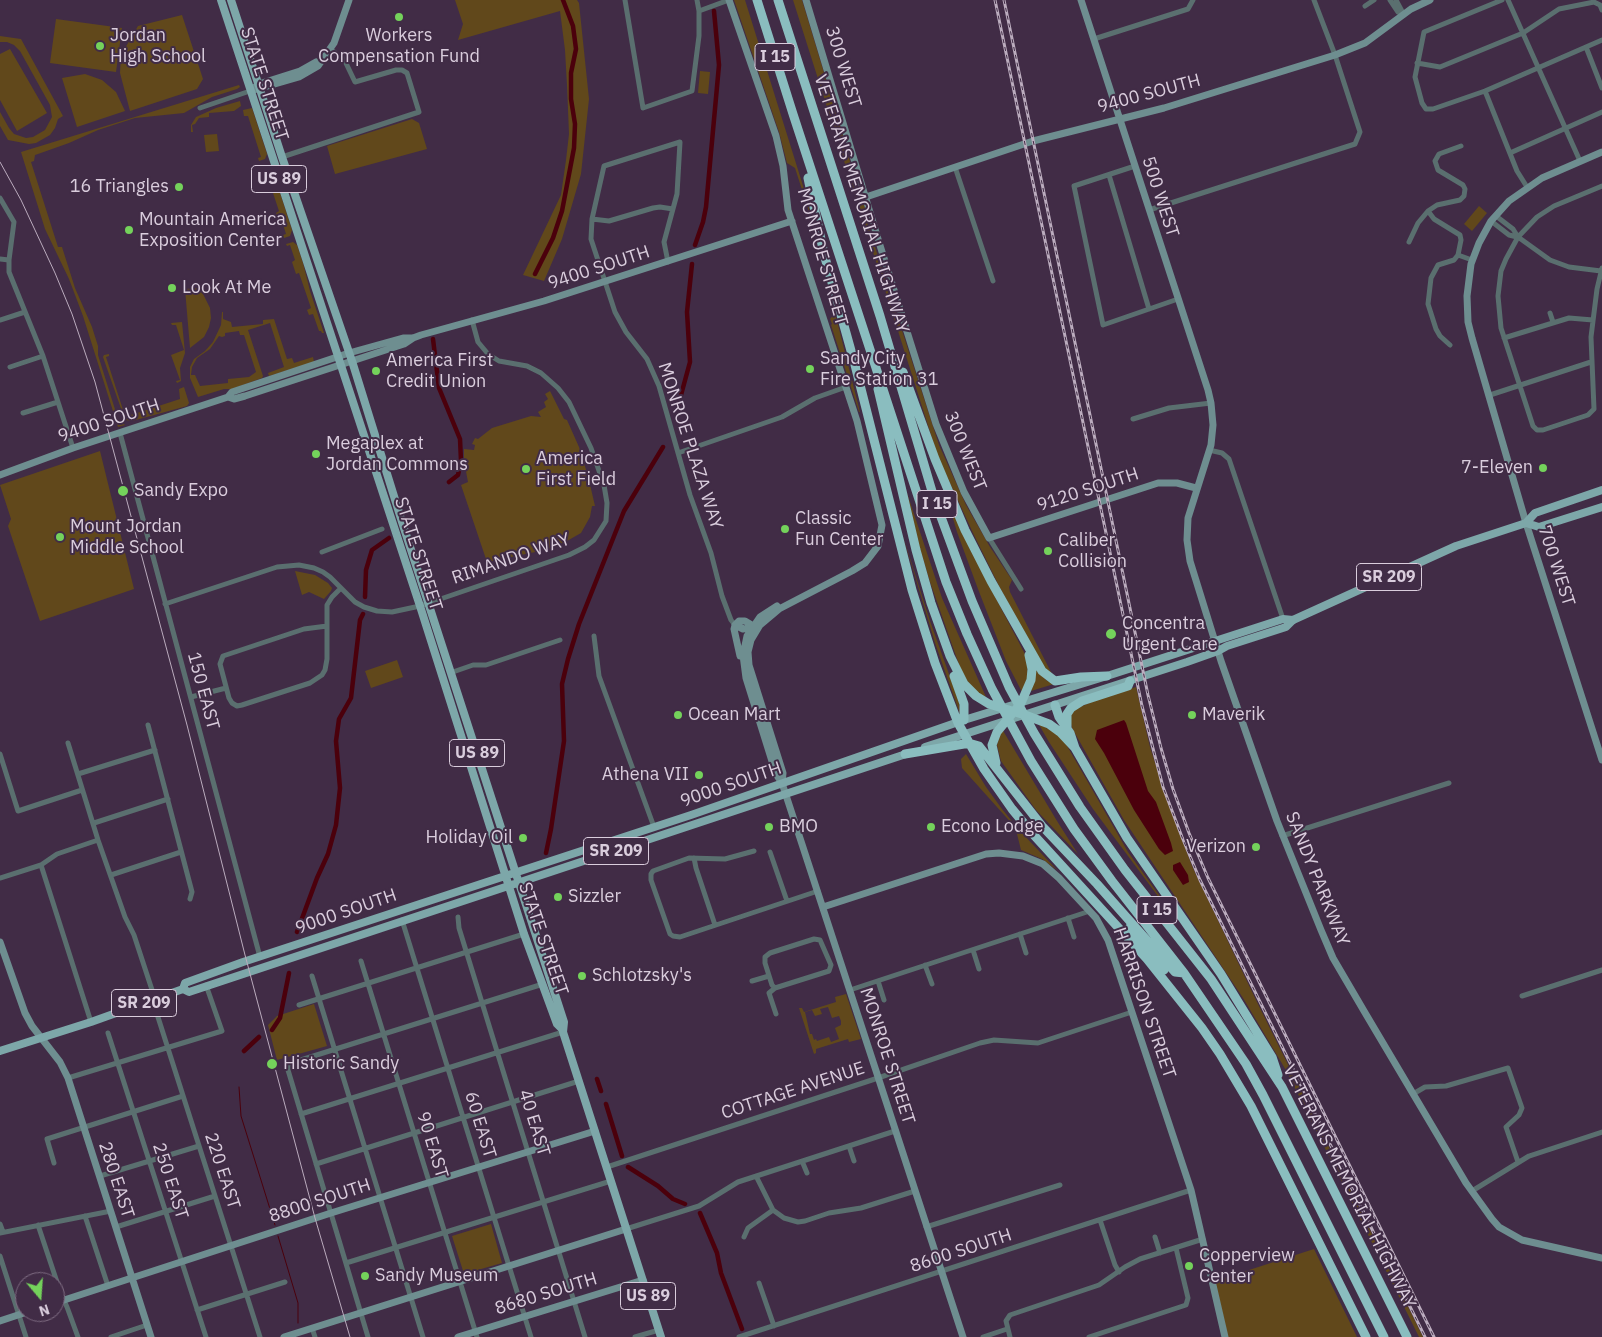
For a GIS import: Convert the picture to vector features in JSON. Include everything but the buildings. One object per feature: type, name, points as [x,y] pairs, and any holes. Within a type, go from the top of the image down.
[{"type":"highway","name":"VETERANS MEMORIAL HIGHWAY","points":[[757,0],[946,582],[992,689],[1048,788],[1074,829],[1112,881],[1184,972],[1228,1037],[1263,1096],[1384,1337]]},
{"type":"highway","name":"VETERANS MEMORIAL HIGHWAY","points":[[778,0],[880,316],[934,498],[972,601],[1009,686],[1034,733],[1080,807],[1125,870],[1211,979],[1282,1087],[1407,1337]]},
{"type":"highway","points":[[793,114],[826,262],[855,365],[912,590],[953,712],[977,757],[1002,796],[1023,823],[1147,959],[1214,1045],[1251,1106],[1366,1337]]},
{"type":"highway","points":[[880,316],[948,490],[977,555],[1042,671],[1050,679],[1060,681],[1081,677],[1107,676]]},
{"type":"highway","points":[[867,339],[916,550],[931,603],[950,656],[964,684],[969,690],[989,704],[1025,714],[1055,728],[1075,748]]},
{"type":"highway","points":[[997,768],[992,745],[996,732],[1021,703],[1032,680],[1030,656],[1014,623]]},
{"type":"highway","points":[[950,656],[954,676],[964,704],[964,720]]},
{"type":"highway","points":[[1067,728],[1067,714],[1071,708],[1082,701],[1128,686],[1130,681]]},
{"type":"highway","points":[[1055,705],[1075,748],[1137,854],[1221,974],[1255,1028],[1272,1057],[1282,1087]]},
{"type":"highway","points":[[905,754],[972,744],[982,748],[1042,826],[1117,905],[1176,972],[1184,972]]},
{"type":"highway","points":[[1117,905],[1133,931],[1210,1034],[1214,1045]]},
{"type":"main road","name":"STATE STREET","points":[[221,0],[339,361],[450,673],[564,1022],[563,1031]]},
{"type":"main road","name":"STATE STREET","points":[[231,0],[350,357],[505,876],[542,984],[557,1024],[563,1031],[660,1333]]},
{"type":"main road","name":"9000 SOUTH","points":[[1526,524],[1535,513],[1602,490]]},
{"type":"main road","name":"9000 SOUTH","points":[[0,1051],[91,1022],[183,989],[189,992],[508,884],[1130,681],[1286,627],[1293,620],[1456,546],[1526,524],[1539,527],[1602,507]]},
{"type":"main road","name":"9000 SOUTH","points":[[183,989],[185,983],[260,957],[654,827],[964,720],[1283,619],[1293,620]]},
{"type":"main road","points":[[340,940],[357,930],[377,923],[379,917]]},
{"type":"main road","points":[[260,957],[266,959],[285,959]]},
{"type":"street","points":[[200,108],[260,87],[307,74],[318,66],[330,49],[349,0]]},
{"type":"street","points":[[625,0],[643,108],[692,92],[699,36],[697,0]]},
{"type":"street","points":[[699,11],[729,0]]},
{"type":"street","name":"MONROE STREET","points":[[729,0],[779,145],[786,196],[792,221],[862,440],[882,525],[881,536],[872,555],[861,566],[780,608],[760,625],[751,640],[747,658],[783,773],[782,783]]},
{"type":"street","name":"300 WEST","points":[[806,0],[941,438],[964,492],[989,538],[1021,589]]},
{"type":"street","name":"500 WEST","points":[[1081,0],[1211,403]]},
{"type":"street","points":[[1094,39],[1188,9],[1193,0]]},
{"type":"street","points":[[1149,210],[1355,144],[1360,132],[1335,55],[1314,0]]},
{"type":"street","points":[[1365,6],[1374,0]]},
{"type":"street","points":[[1390,0],[1398,12],[1404,15]]},
{"type":"street","points":[[1396,0],[1404,15]]},
{"type":"street","name":"9400 SOUTH","points":[[866,197],[1034,141],[1190,100],[1335,55],[1365,43],[1411,9],[1430,0]]},
{"type":"street","points":[[1502,0],[1424,32],[1415,71],[1416,83],[1422,103],[1426,109],[1433,109],[1485,91],[1538,66],[1602,40]]},
{"type":"street","points":[[1508,0],[1580,161]]},
{"type":"street","points":[[1417,63],[1440,67],[1523,33],[1559,9],[1594,2],[1600,5],[1602,10]]},
{"type":"street","points":[[1586,47],[1602,88]]},
{"type":"street","points":[[282,157],[419,112],[407,74],[402,70],[396,70],[356,82],[344,59],[330,49]]},
{"type":"street","points":[[1485,91],[1510,153],[1527,188]]},
{"type":"street","points":[[1510,153],[1602,112]]},
{"type":"street","name":"MONROE PLAZA WAY","points":[[673,209],[677,194],[680,142],[604,166],[592,220],[591,239],[610,300],[620,323],[647,360],[659,386],[693,504],[713,560],[722,596],[729,616],[735,625]]},
{"type":"street","points":[[1409,242],[1418,223],[1428,210],[1437,205],[1460,200],[1464,196],[1465,189],[1461,184],[1438,170],[1435,161],[1439,154],[1461,146]]},
{"type":"street","name":"700 WEST","points":[[1602,152],[1542,178],[1509,201],[1493,219],[1479,243],[1472,260],[1467,286],[1468,322],[1526,524],[1602,760]]},
{"type":"street","points":[[1134,166],[1074,186],[1104,325],[1178,299]]},
{"type":"street","points":[[955,167],[993,281]]},
{"type":"street","points":[[1109,175],[1149,309]]},
{"type":"street","points":[[1493,219],[1513,229],[1518,237],[1556,263],[1569,267],[1601,269],[1590,346],[1594,405],[1592,413],[1543,430],[1537,430],[1533,426],[1504,338],[1498,307],[1499,284],[1506,259],[1518,237],[1529,224],[1548,209],[1602,186]]},
{"type":"street","points":[[0,198],[14,222],[9,272],[43,356],[73,448]]},
{"type":"street","points":[[592,220],[609,221],[660,207],[673,209],[664,242],[668,262]]},
{"type":"street","points":[[1428,210],[1434,219],[1460,235],[1461,240],[1458,255],[1454,260],[1438,265],[1432,273],[1428,298],[1436,329],[1440,336],[1450,345]]},
{"type":"street","name":"9400 SOUTH","points":[[0,475],[73,448],[228,397],[232,392],[350,357],[404,344],[413,338],[544,301],[792,221]]},
{"type":"street","points":[[1458,255],[1472,260]]},
{"type":"street","points":[[0,259],[9,260]]},
{"type":"street","points":[[0,320],[25,312]]},
{"type":"street","points":[[1550,314],[1553,322]]},
{"type":"street","points":[[1504,338],[1569,318],[1593,320]]},
{"type":"street","name":"RIMANDO WAY","points":[[165,604],[291,565],[306,566],[323,572],[355,602],[364,607],[377,611],[392,612],[424,604],[577,552],[586,547],[597,536],[606,521],[604,485],[594,457],[569,402],[554,384],[541,373],[526,366],[499,361],[488,354],[478,342],[472,320]]},
{"type":"street","points":[[10,367],[43,356]]},
{"type":"street","points":[[1490,395],[1591,362]]},
{"type":"street","points":[[678,453],[782,417],[815,398],[846,387]]},
{"type":"street","points":[[24,413],[58,402]]},
{"type":"street","points":[[1133,420],[1168,408],[1211,403]]},
{"type":"street","name":"SANDY PARKWAY","points":[[1211,403],[1210,450],[1196,488],[1188,518],[1188,552],[1193,574],[1218,651],[1282,836],[1332,958],[1472,1191],[1492,1219],[1511,1235],[1522,1240],[1602,1258]]},
{"type":"street","name":"150 EAST","points":[[120,433],[260,957]]},
{"type":"street","points":[[1210,450],[1222,452],[1229,459],[1283,619]]},
{"type":"street","name":"9120 SOUTH","points":[[989,538],[1148,486],[1171,482],[1196,488]]},
{"type":"street","points":[[322,552],[382,529]]},
{"type":"street","points":[[327,626],[304,629],[227,653],[220,661],[230,701],[235,705],[242,705],[319,679],[327,664],[327,626],[327,605],[341,588]]},
{"type":"street","name":"MONROE STREET","points":[[798,598],[787,601],[770,610],[760,617],[751,628],[744,648],[743,660],[746,678],[776,774],[786,794],[823,906],[940,1272],[963,1337]]},
{"type":"street","points":[[746,678],[734,629],[735,625],[743,629],[751,628],[747,646],[747,658]]},
{"type":"street","points":[[594,636],[599,676],[654,827]]},
{"type":"street","points":[[450,673],[473,665],[486,665],[560,640]]},
{"type":"street","points":[[191,697],[226,688]]},
{"type":"street","points":[[148,724],[192,892],[190,899]]},
{"type":"street","points":[[68,743],[98,840],[125,918],[134,935],[155,999]]},
{"type":"street","points":[[78,774],[155,750]]},
{"type":"street","points":[[0,754],[1,765],[18,812],[82,790]]},
{"type":"street","points":[[1282,836],[1449,783]]},
{"type":"street","points":[[94,823],[168,799]]},
{"type":"street","points":[[0,878],[41,865],[57,854],[98,840]]},
{"type":"street","points":[[754,851],[725,859],[694,858],[656,868],[651,874],[651,880],[669,932],[673,936],[680,936],[818,891]]},
{"type":"street","points":[[111,876],[181,852]]},
{"type":"street","points":[[770,852],[787,902]]},
{"type":"street","name":"HARRISON STREET","points":[[823,906],[972,858],[999,853],[1023,856],[1043,864],[1090,911],[1105,932],[1191,1190],[1223,1336]]},
{"type":"street","points":[[694,858],[715,925]]},
{"type":"street","points":[[41,865],[91,1022]]},
{"type":"street","points":[[850,990],[1090,911]]},
{"type":"street","name":"40 EAST","points":[[458,917],[466,952],[585,1337]]},
{"type":"street","points":[[1068,918],[1074,937]]},
{"type":"street","name":"60 EAST","points":[[402,920],[531,1337]]},
{"type":"street","points":[[299,1005],[524,934]]},
{"type":"street","points":[[1020,934],[1026,953]]},
{"type":"street","points":[[775,988],[769,976],[765,957],[770,953],[817,938],[822,942],[831,965],[829,972],[775,988],[769,992],[776,1014]]},
{"type":"street","name":"280 EAST","points":[[0,942],[24,1013],[60,1062],[68,1078],[151,1337]]},
{"type":"street","points":[[827,953],[837,949]]},
{"type":"street","points":[[973,950],[979,969]]},
{"type":"street","name":"90 EAST","points":[[360,960],[476,1334]]},
{"type":"street","points":[[925,965],[932,984]]},
{"type":"street","points":[[1522,996],[1602,970]]},
{"type":"street","points":[[312,976],[423,1337]]},
{"type":"street","points":[[752,981],[769,976]]},
{"type":"street","points":[[878,981],[884,1000]]},
{"type":"street","points":[[368,1337],[301,1114],[288,1064],[542,984]]},
{"type":"street","points":[[68,1078],[222,1031],[206,985]]},
{"type":"street","name":"COTTAGE AVENUE","points":[[607,1167],[878,1078],[980,1042],[994,1040],[1038,1043],[1132,1012]]},
{"type":"street","name":"220 EAST","points":[[157,1014],[260,1337]]},
{"type":"street","points":[[301,1114],[563,1031]]},
{"type":"street","name":"250 EAST","points":[[108,1033],[206,1337]]},
{"type":"street","points":[[1413,1094],[1425,1087],[1446,1086],[1508,1068],[1522,1108],[1519,1115],[1506,1127],[1518,1162]]},
{"type":"street","points":[[316,1164],[579,1081]]},
{"type":"street","points":[[54,1162],[47,1139],[183,1096]]},
{"type":"street","name":"8800 SOUTH","points":[[65,1299],[331,1213],[595,1131]]},
{"type":"street","points":[[284,1337],[699,1206],[726,1188],[756,1176],[895,1131]]},
{"type":"street","points":[[1472,1191],[1518,1162],[1602,1132]]},
{"type":"street","points":[[100,1176],[199,1146]]},
{"type":"street","points":[[849,1146],[854,1161]]},
{"type":"street","points":[[802,1161],[806,1174]]},
{"type":"street","points":[[756,1176],[773,1210],[790,1221],[805,1221],[829,1213],[862,1208],[915,1191]]},
{"type":"street","points":[[346,1263],[611,1181]]},
{"type":"street","points":[[926,1227],[1060,1185]]},
{"type":"street","name":"8600 SOUTH","points":[[739,1337],[1191,1190]]},
{"type":"street","points":[[116,1226],[215,1196]]},
{"type":"street","points":[[744,1237],[748,1228],[773,1210]]},
{"type":"street","points":[[0,1224],[1,1232],[111,1211]]},
{"type":"street","points":[[85,1216],[108,1286]]},
{"type":"street","points":[[1100,1220],[1119,1272]]},
{"type":"street","points":[[38,1225],[54,1272]]},
{"type":"street","points":[[1155,1237],[1160,1253]]},
{"type":"street","points":[[1010,1337],[1006,1324],[1007,1318],[1015,1313],[1099,1285],[1140,1259],[1203,1239]]},
{"type":"street","points":[[1089,1337],[1183,1307],[1188,1303],[1176,1248]]},
{"type":"street","points":[[0,1256],[15,1302]]},
{"type":"street","name":"8680 SOUTH","points":[[458,1337],[476,1334],[524,1316],[643,1280]]},
{"type":"street","points":[[197,1310],[285,1282]]},
{"type":"street","points":[[759,1284],[774,1326]]},
{"type":"street","points":[[65,1303],[78,1337]]},
{"type":"street","points":[[0,1320],[15,1315]]},
{"type":"street","points":[[21,1322],[26,1337]]},
{"type":"street","points":[[111,1337],[147,1325]]},
{"type":"street","points":[[312,1328],[314,1337]]},
{"type":"street","points":[[983,1337],[1008,1329]]},
{"type":"street","points":[[635,1337],[660,1333]]},
{"type":"shaded area","points":[[455,0],[577,0],[579,3],[589,99],[581,174],[562,239],[544,281],[523,275],[561,195],[566,160],[569,134],[565,50],[560,11],[458,40],[463,24]]},
{"type":"shaded area","points":[[734,0],[745,0],[804,189],[813,224],[795,168],[787,163],[779,132]]},
{"type":"shaded area","points":[[793,0],[802,0],[859,195],[866,210],[864,213],[939,445],[966,505],[990,547],[1012,580],[1009,587],[1010,592],[1053,676],[1049,676],[1000,588],[938,457]]},
{"type":"shaded area","points":[[182,15],[203,79],[197,89],[130,111],[120,73],[121,55],[138,26]]},
{"type":"shaded area","points":[[56,19],[122,28],[116,72],[50,63]]},
{"type":"shaded area","points":[[0,36],[21,39],[63,116],[58,119],[50,135],[36,143],[29,144],[8,140],[0,126],[0,112],[14,134],[26,138],[33,137],[45,130],[52,117],[50,105],[20,51],[14,45],[0,42]]},
{"type":"shaded area","points":[[10,49],[47,113],[17,131],[0,100],[0,54]]},
{"type":"shaded area","points":[[700,71],[710,72],[708,94],[698,93]]},
{"type":"shaded area","points":[[85,74],[102,80],[116,92],[125,111],[77,127],[62,78]]},
{"type":"shaded area","points":[[239,85],[240,87],[237,89],[212,97],[184,113],[135,118],[98,130],[35,155],[34,161],[31,162],[58,247],[62,247],[75,288],[92,327],[98,346],[98,355],[118,419],[125,425],[118,427],[83,316],[69,279],[45,229],[21,152]]},
{"type":"shaded area","points":[[240,101],[241,106],[234,111],[209,113],[209,117],[199,118],[192,125],[193,132],[191,132],[191,125],[196,117],[216,108]]},
{"type":"shaded area","points":[[252,108],[267,154],[265,159],[259,161],[258,158],[261,157],[248,116],[244,116],[243,110]]},
{"type":"shaded area","points":[[412,119],[419,123],[427,149],[335,174],[327,146]]},
{"type":"shaded area","points":[[217,134],[219,151],[206,152],[204,135]]},
{"type":"shaded area","points":[[267,165],[272,168],[292,230],[290,236],[284,238],[283,235],[286,234],[281,218],[278,218],[276,213],[279,211],[265,169],[262,170],[261,167]]},
{"type":"shaded area","points":[[1479,206],[1487,213],[1472,231],[1464,224]]},
{"type":"shaded area","points":[[293,242],[297,245],[324,333],[319,331],[313,314],[309,315],[307,310],[311,308],[299,273],[296,274],[292,262],[295,260],[290,245],[287,246],[286,244]]},
{"type":"shaded area","points":[[200,288],[210,308],[211,318],[204,337],[190,348],[185,289]]},
{"type":"shaded area","points":[[222,312],[223,319],[231,322],[232,327],[263,324],[263,320],[274,319],[287,359],[292,358],[294,363],[313,357],[314,362],[269,376],[268,373],[284,367],[270,323],[248,330],[263,376],[262,378],[232,389],[224,389],[198,397],[190,378],[190,367],[194,359],[213,342],[221,325]],"holes":[[[239,331],[240,335],[244,335],[256,372],[249,377],[228,379],[228,383],[200,386],[195,375],[191,375],[192,367],[197,358],[210,349],[219,336],[222,337],[225,336],[225,333]]]},
{"type":"shaded area","points":[[835,313],[860,412],[831,325],[830,319]]},
{"type":"shaded area","points":[[182,322],[185,353],[180,368],[181,381],[177,383],[176,381],[180,380],[171,355],[184,350],[176,325],[171,323]]},
{"type":"shaded area","points":[[109,354],[106,357],[124,413],[129,411],[131,415],[180,399],[179,389],[184,387],[189,403],[187,406],[132,421],[125,420],[103,357]]},
{"type":"shaded area","name":"America First Field","points":[[550,391],[564,419],[567,420],[579,447],[595,506],[592,506],[590,517],[581,533],[567,541],[545,550],[487,562],[461,485],[468,482],[464,449],[474,450],[475,445],[472,444],[475,438],[478,439],[492,428],[531,416],[541,417],[538,412],[546,407],[544,402],[548,399],[545,394]]},
{"type":"shaded area","name":"Mount Jordan Middle School","points":[[100,451],[134,589],[40,621],[8,526],[11,519],[0,485]]},
{"type":"shaded area","points":[[907,493],[942,598],[986,697],[977,693],[963,676],[930,582]]},
{"type":"shaded area","points":[[947,498],[969,547],[1027,658],[1028,679],[1022,692],[1006,661],[978,589]]},
{"type":"shaded area","points":[[902,533],[930,621],[959,702],[960,714],[935,643]]},
{"type":"shaded area","points":[[295,571],[315,575],[328,583],[332,588],[331,591],[324,599],[309,592],[302,595]]},
{"type":"shaded area","points":[[397,660],[403,677],[371,688],[365,671]]},
{"type":"shaded area","points":[[1036,669],[1046,680],[1054,684],[1031,691]]},
{"type":"shaded area","points":[[1136,687],[1150,747],[1192,866],[1256,1000],[1423,1337],[1419,1337],[1287,1072],[1243,998],[1124,820],[1072,728],[1070,720],[1075,709]]},
{"type":"shaded area","points":[[1124,720],[1148,791],[1156,802],[1171,843],[1173,851],[1165,855],[1159,849],[1134,810],[1095,739],[1097,730]]},
{"type":"shaded area","points":[[1038,723],[1057,734],[1066,744],[1128,852],[1163,903],[1093,809]]},
{"type":"shaded area","points":[[1002,729],[1078,854],[1036,810],[1001,761],[997,745]]},
{"type":"shaded area","points":[[966,754],[1002,809],[1057,870],[1042,859],[1021,850],[1014,826],[962,768],[961,759]]},
{"type":"shaded area","points":[[1180,862],[1188,875],[1189,882],[1183,885],[1173,870],[1173,865]]},
{"type":"shaded area","points":[[846,994],[861,1039],[849,1042],[848,1039],[816,1049],[814,1054],[799,1008],[802,1008],[804,1012],[836,1002],[835,997]],"holes":[[[828,1007],[832,1018],[839,1016],[841,1021],[841,1025],[835,1028],[839,1039],[831,1042],[829,1037],[817,1041],[816,1039],[814,1040],[812,1034],[810,1034],[805,1012],[812,1010],[815,1016],[822,1014],[820,1009]]]},
{"type":"shaded area","points":[[314,1004],[327,1046],[277,1060],[268,1025],[277,1016]]},
{"type":"shaded area","points":[[491,1224],[502,1263],[464,1274],[452,1236]]},
{"type":"shaded area","points":[[1314,1249],[1357,1337],[1228,1337],[1215,1281]]},
{"type":"waterway","points":[[535,274],[553,238],[562,211],[574,148],[575,124],[571,99],[571,73],[576,49],[573,26],[563,0]]},
{"type":"waterway","points":[[695,245],[706,207],[719,65],[714,11]]},
{"type":"waterway","points":[[678,406],[690,362],[687,312],[692,264]]},
{"type":"waterway","points":[[433,339],[439,388],[460,439],[461,461],[458,475],[449,482]]},
{"type":"waterway","points":[[546,853],[564,741],[562,684],[568,659],[579,624],[624,511],[663,447]]},
{"type":"waterway","points":[[365,597],[366,570],[372,550],[389,538]]},
{"type":"waterway","points":[[297,932],[328,854],[336,825],[340,788],[336,741],[339,719],[351,698],[360,620],[363,614]]},
{"type":"waterway","points":[[272,1030],[280,1018],[289,973]]},
{"type":"waterway","points":[[244,1051],[259,1037]]},
{"type":"waterway","points":[[597,1079],[601,1091]]},
{"type":"waterway","points":[[239,1087],[241,1116],[275,1225]]},
{"type":"waterway","points":[[606,1104],[622,1156]]},
{"type":"waterway","points":[[628,1167],[658,1186],[673,1199],[685,1204]]},
{"type":"waterway","points":[[700,1213],[717,1253],[721,1273],[742,1329]]},
{"type":"waterway","points":[[278,1236],[298,1303],[298,1323]]},
{"type":"tram line","points":[[0,162],[21,200],[55,273],[72,314],[95,382],[187,725],[245,955],[315,1218],[350,1337]]},
{"type":"railway","points":[[995,0],[1142,706],[1163,787],[1200,880],[1425,1337]]},
{"type":"railway","points":[[1004,0],[1148,695],[1173,789],[1208,878],[1434,1337]]},
{"type":"place","name":"Workers Compensation Fund","points":[[399,17]]},
{"type":"place","name":"Jordan High School","points":[[100,46]]},
{"type":"place","name":"16 Triangles","points":[[179,187]]},
{"type":"place","name":"Mountain America Exposition Center","points":[[129,230]]},
{"type":"place","name":"Look At Me","points":[[172,288]]},
{"type":"place","name":"Sandy City Fire Station 31","points":[[810,369]]},
{"type":"place","name":"America First Credit Union","points":[[376,371]]},
{"type":"place","name":"Megaplex at Jordan Commons","points":[[316,454]]},
{"type":"place","name":"7-Eleven","points":[[1543,468]]},
{"type":"place","name":"America First Field","points":[[526,469]]},
{"type":"place","name":"Sandy Expo","points":[[123,491]]},
{"type":"place","name":"Classic Fun Center","points":[[785,529]]},
{"type":"place","name":"Mount Jordan Middle School","points":[[60,537]]},
{"type":"place","name":"Caliber Collision","points":[[1048,551]]},
{"type":"place","name":"Concentra Urgent Care","points":[[1111,634]]},
{"type":"place","name":"Ocean Mart","points":[[678,715]]},
{"type":"place","name":"Maverik","points":[[1192,715]]},
{"type":"place","name":"Athena VII","points":[[699,775]]},
{"type":"place","name":"BMO","points":[[769,827]]},
{"type":"place","name":"Econo Lodge","points":[[931,827]]},
{"type":"place","name":"Holiday Oil","points":[[523,838]]},
{"type":"place","name":"Verizon","points":[[1256,847]]},
{"type":"place","name":"Sizzler","points":[[558,897]]},
{"type":"place","name":"Schlotzsky's","points":[[582,976]]},
{"type":"place","name":"Historic Sandy","points":[[272,1064]]},
{"type":"place","name":"Copperview Center","points":[[1189,1266]]},
{"type":"place","name":"Sandy Museum","points":[[365,1276]]}]
